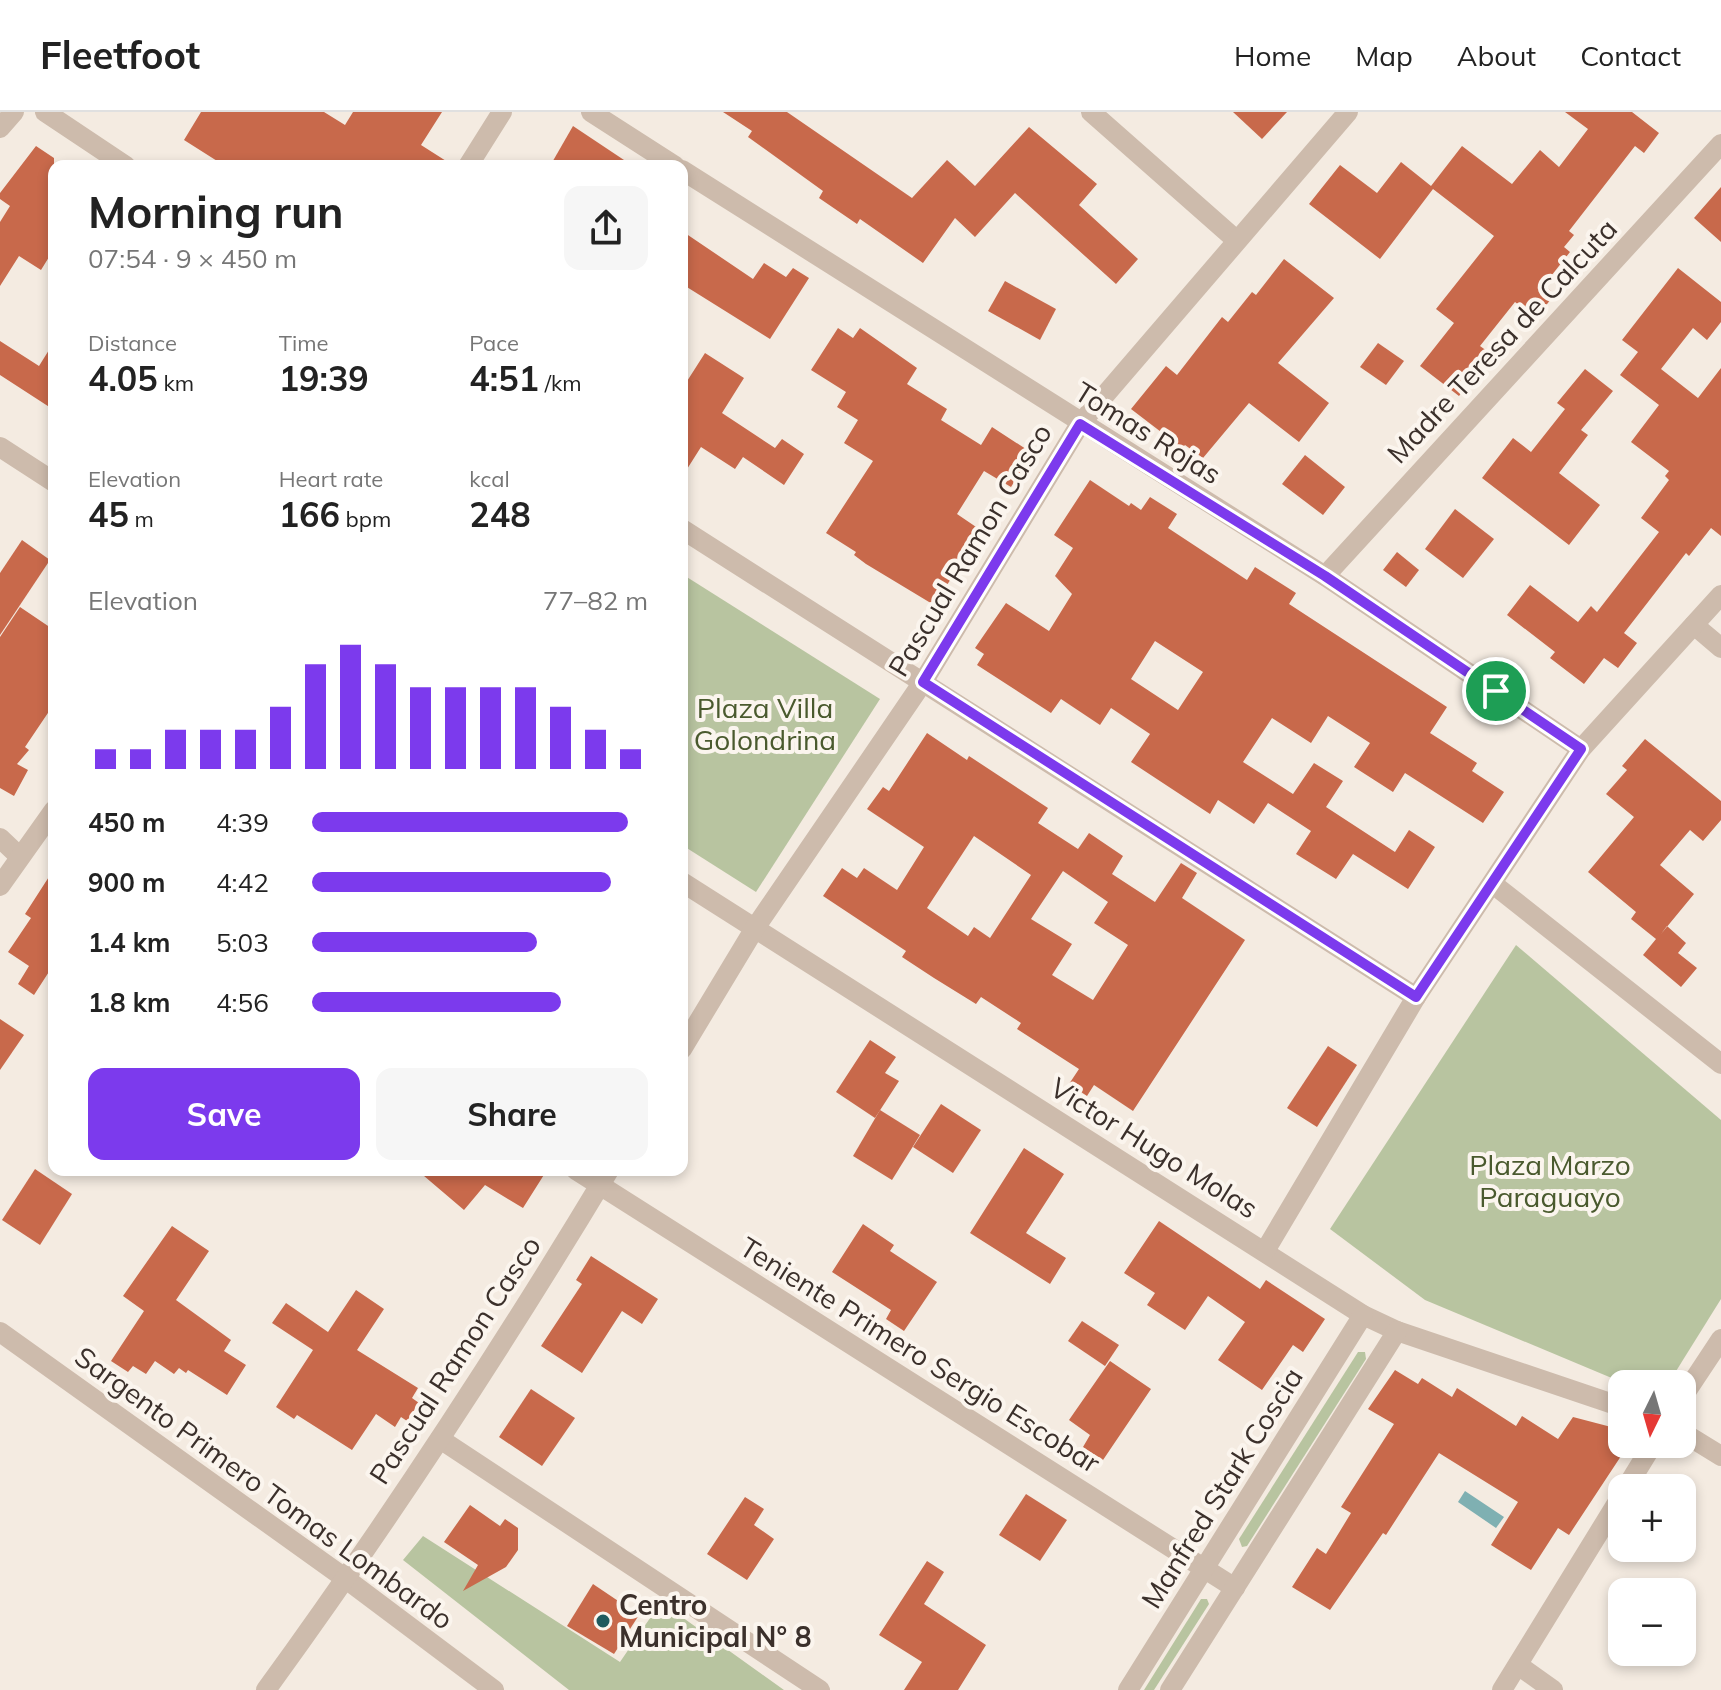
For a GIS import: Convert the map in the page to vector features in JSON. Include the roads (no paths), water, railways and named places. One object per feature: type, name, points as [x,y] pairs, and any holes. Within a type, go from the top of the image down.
[{"type":"street","points":[[0,128],[14,112]]},
{"type":"street","points":[[45,112],[117,160]]},
{"type":"street","points":[[472,160],[502,112]]},
{"type":"street","points":[[591,112],[666,160]]},
{"type":"street","points":[[1091,112],[1235,239]]},
{"type":"street","name":"Pascual Ramon Casco","points":[[688,1039],[755,928],[923,682],[1080,424],[1235,239],[1348,112]]},
{"type":"street","name":"Madre Teresa de Calcuta","points":[[1325,576],[1721,144]]},
{"type":"street","name":"Tomas Rojas","points":[[688,174],[1325,576],[1581,749]]},
{"type":"street","points":[[0,447],[48,478]]},
{"type":"street","points":[[688,533],[1416,997]]},
{"type":"street","points":[[1265,1251],[1416,997],[1581,749],[1721,595]]},
{"type":"street","points":[[1694,625],[1721,648]]},
{"type":"street","points":[[0,886],[19,856],[48,826]]},
{"type":"street","points":[[0,838],[19,856]]},
{"type":"street","points":[[1493,884],[1721,1064]]},
{"type":"street","name":"Victor Hugo Molas","points":[[688,886],[1363,1315],[1397,1331],[1608,1402]]},
{"type":"street","name":"Pascual Ramon Casco","points":[[266,1690],[346,1579],[440,1439],[604,1178]]},
{"type":"street","name":"Teniente Primero Sergio Escobar","points":[[604,1178],[1235,1588]]},
{"type":"street","name":"Manfred Stark Coscia","points":[[1128,1690],[1363,1315]]},
{"type":"street","points":[[1170,1690],[1397,1331]]},
{"type":"street","name":"Sargento Primero Tomas Lombardo","points":[[0,1332],[346,1579],[494,1690]]},
{"type":"street","points":[[1696,1377],[1721,1339]]},
{"type":"street","points":[[440,1439],[820,1690]]},
{"type":"street","points":[[1696,1441],[1721,1456]]},
{"type":"street","points":[[1502,1690],[1608,1518]]},
{"type":"street","points":[[1518,1665],[1553,1690]]},
{"type":"water","points":[[1465,1491],[1504,1517],[1496,1528],[1458,1502]]},
{"type":"place","name":"Centro Municipal N° 8","points":[[603,1621]]},
{"type":"park label","name":"Plaza Villa Golondrina","points":[[765,724]]},
{"type":"park label","name":"Plaza Marzo Paraguayo","points":[[1550,1181]]}]
